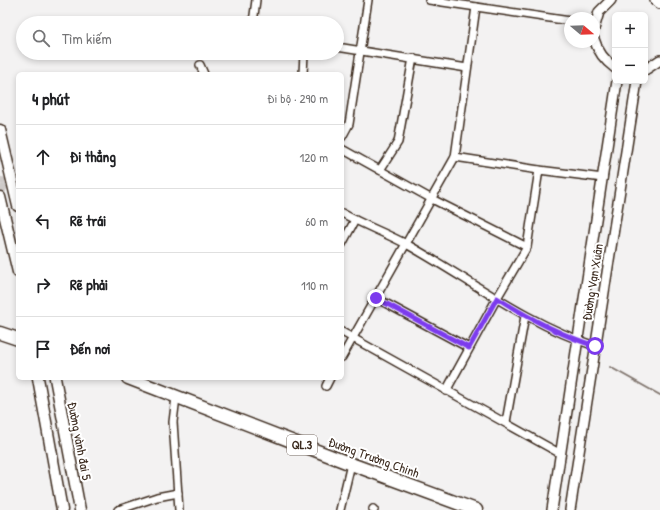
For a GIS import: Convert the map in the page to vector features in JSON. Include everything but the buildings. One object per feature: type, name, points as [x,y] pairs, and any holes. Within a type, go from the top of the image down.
[{"type":"highway","points":[[0,333],[16,338]]},
{"type":"highway","name":"Đường Trường Chinh","points":[[133,380],[351,464],[476,510]]},
{"type":"main road","points":[[0,130],[16,198]]},
{"type":"main road","points":[[0,197],[16,264]]},
{"type":"main road","points":[[38,380],[62,510]]},
{"type":"main road","name":"Đường vành đai 5","points":[[55,380],[80,510]]},
{"type":"street","points":[[254,16],[256,0]]},
{"type":"street","points":[[344,133],[349,124],[368,0]]},
{"type":"street","points":[[429,0],[564,20]]},
{"type":"street","points":[[655,0],[660,4]]},
{"type":"street","points":[[599,12],[609,1]]},
{"type":"street","points":[[344,354],[454,157],[476,7]]},
{"type":"street","points":[[344,48],[467,68]]},
{"type":"street","points":[[596,48],[604,60],[612,66]]},
{"type":"street","points":[[380,170],[398,142],[413,58]]},
{"type":"street","points":[[303,72],[304,60]]},
{"type":"street","points":[[648,69],[660,60]]},
{"type":"street","points":[[200,65],[203,72]]},
{"type":"street","name":"Đường Vạn Xuân","points":[[552,510],[617,84]]},
{"type":"street","name":"Đường Vạn Xuân","points":[[570,510],[636,84]]},
{"type":"street","points":[[344,150],[430,198],[528,247]]},
{"type":"street","points":[[454,157],[602,178]]},
{"type":"street","points":[[446,391],[497,298],[528,247],[539,170]]},
{"type":"street","points":[[344,214],[406,244],[497,298],[524,316],[578,341],[595,346]]},
{"type":"street","points":[[344,240],[354,220]]},
{"type":"street","points":[[376,298],[469,348]]},
{"type":"street","points":[[506,422],[524,316]]},
{"type":"street","points":[[344,333],[561,454]]},
{"type":"street","points":[[326,386],[328,380]]},
{"type":"street","points":[[176,396],[173,422],[179,510]]},
{"type":"street","points":[[340,510],[351,464]]},
{"type":"street","points":[[118,510],[157,497],[178,493]]},
{"type":"waterway","points":[[610,367],[660,395]]},
{"type":"tunnel","points":[[0,180],[16,185]]},
{"type":"tunnel","points":[[0,187],[16,192]]},
{"type":"route","points":[[376,298],[469,348],[497,298],[524,316],[578,341],[595,346]]}]
